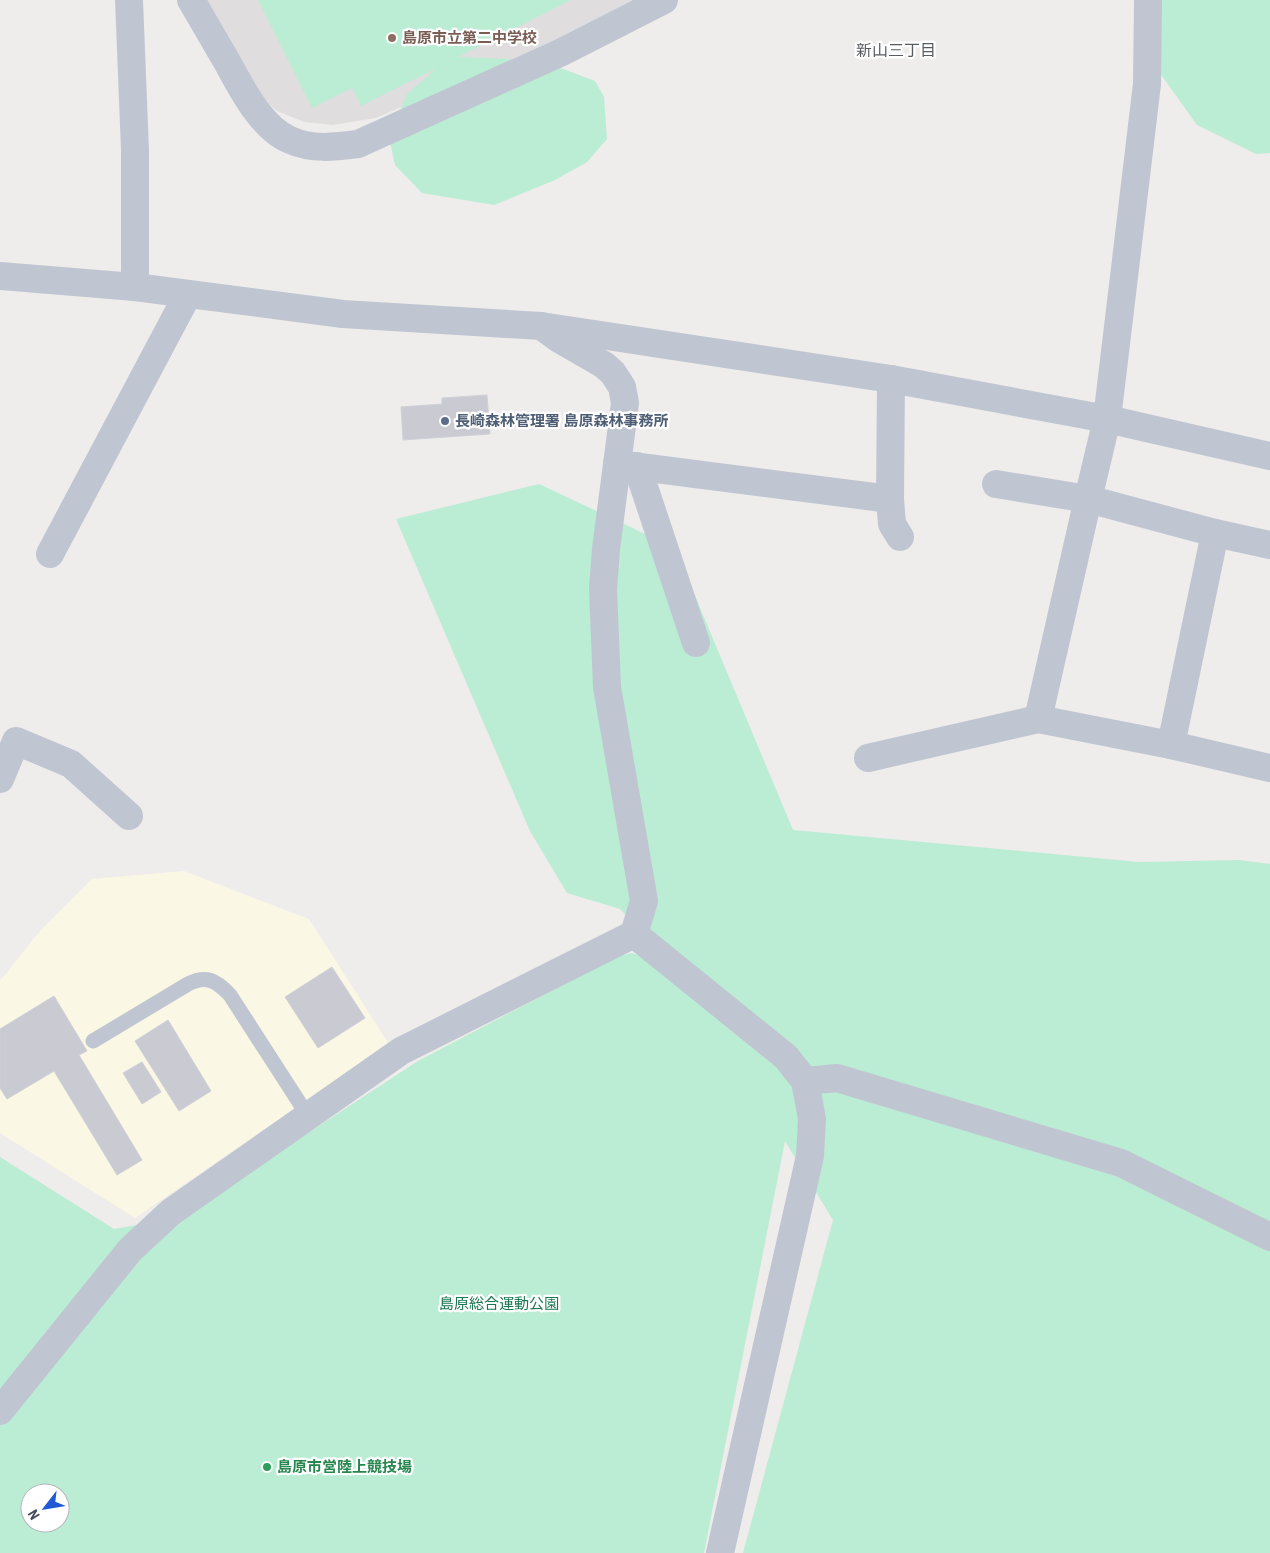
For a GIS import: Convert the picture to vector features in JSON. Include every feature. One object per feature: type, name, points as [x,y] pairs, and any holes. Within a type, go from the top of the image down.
[{"type":"street","points":[[129,0],[135,150],[135,287]]},
{"type":"street","points":[[191,0],[251,104],[268,124],[289,140],[313,147],[334,148],[358,144],[562,52],[664,0]]},
{"type":"street","points":[[1038,719],[1106,419],[1147,84],[1148,0]]},
{"type":"street","points":[[0,276],[135,287],[344,314],[542,326],[891,379],[1106,419],[1270,456]]},
{"type":"street","points":[[50,554],[188,294]]},
{"type":"street","points":[[0,1411],[130,1250],[170,1212],[401,1051],[634,934],[644,901],[607,687],[603,589],[606,549],[627,465],[625,403],[622,387],[613,373],[604,365],[559,340],[542,326]]},
{"type":"street","points":[[891,379],[890,499],[892,524],[900,537]]},
{"type":"street","points":[[627,465],[890,499]]},
{"type":"street","points":[[627,465],[696,644]]},
{"type":"street","points":[[996,484],[1088,499],[1215,533],[1270,545]]},
{"type":"street","points":[[1171,745],[1215,533]]},
{"type":"street","points":[[868,758],[1038,719],[1171,745],[1270,768]]},
{"type":"street","points":[[2,768],[16,741],[71,764],[129,816]]},
{"type":"street","points":[[634,934],[786,1057],[805,1081],[812,1119],[810,1156],[720,1553]]},
{"type":"street","points":[[805,1081],[837,1078],[1121,1163],[1270,1237]]},
{"type":"lane","points":[[93,1041],[188,984],[204,979],[214,981],[222,986],[230,995],[308,1116]]},
{"type":"shaded area","name":"島原市立第二中学校","points":[[203,0],[647,0],[376,118],[333,125],[304,122],[277,111],[261,97]]},
{"type":"shaded area","points":[[184,871],[309,919],[389,1044],[135,1218],[0,1133],[0,981],[40,931],[92,879]]},
{"type":"green space","points":[[258,0],[571,0],[458,57],[539,60],[595,81],[604,97],[607,139],[587,162],[555,180],[494,205],[422,193],[395,165],[389,137],[407,94],[437,68],[361,106],[352,88],[312,108]]},
{"type":"green space","points":[[1144,0],[1270,0],[1270,153],[1256,154],[1197,125],[1162,76],[1137,34]]},
{"type":"green space","name":"島原総合運動公園","points":[[539,484],[675,548],[793,830],[1139,862],[1239,860],[1270,864],[1270,1553],[743,1553],[833,1220],[785,1141],[704,1553],[0,1553],[0,1157],[114,1229],[178,1218],[418,1061],[618,956],[631,953],[646,957],[688,979],[620,909],[567,893],[530,831],[396,519]]},
{"type":"building","name":"長崎森林管理署 島原森林事務所","points":[[487,395],[490,434],[403,440],[401,407],[442,404],[442,398]]},
{"type":"building","points":[[332,967],[365,1018],[318,1048],[285,997]]},
{"type":"building","points":[[54,996],[87,1051],[79,1055],[142,1160],[117,1175],[54,1071],[7,1099],[0,1088],[0,1029]]},
{"type":"building","points":[[168,1020],[211,1091],[179,1111],[135,1041]]},
{"type":"building","points":[[142,1062],[161,1092],[142,1104],[123,1073]]},
{"type":"place","name":"島原市立第二中学校","points":[[392,38]]},
{"type":"place","name":"長崎森林管理署 島原森林事務所","points":[[445,421]]},
{"type":"place","name":"島原市営陸上競技場","points":[[267,1467]]},
{"type":"district","name":"新山三丁目","points":[[896,50]]}]
